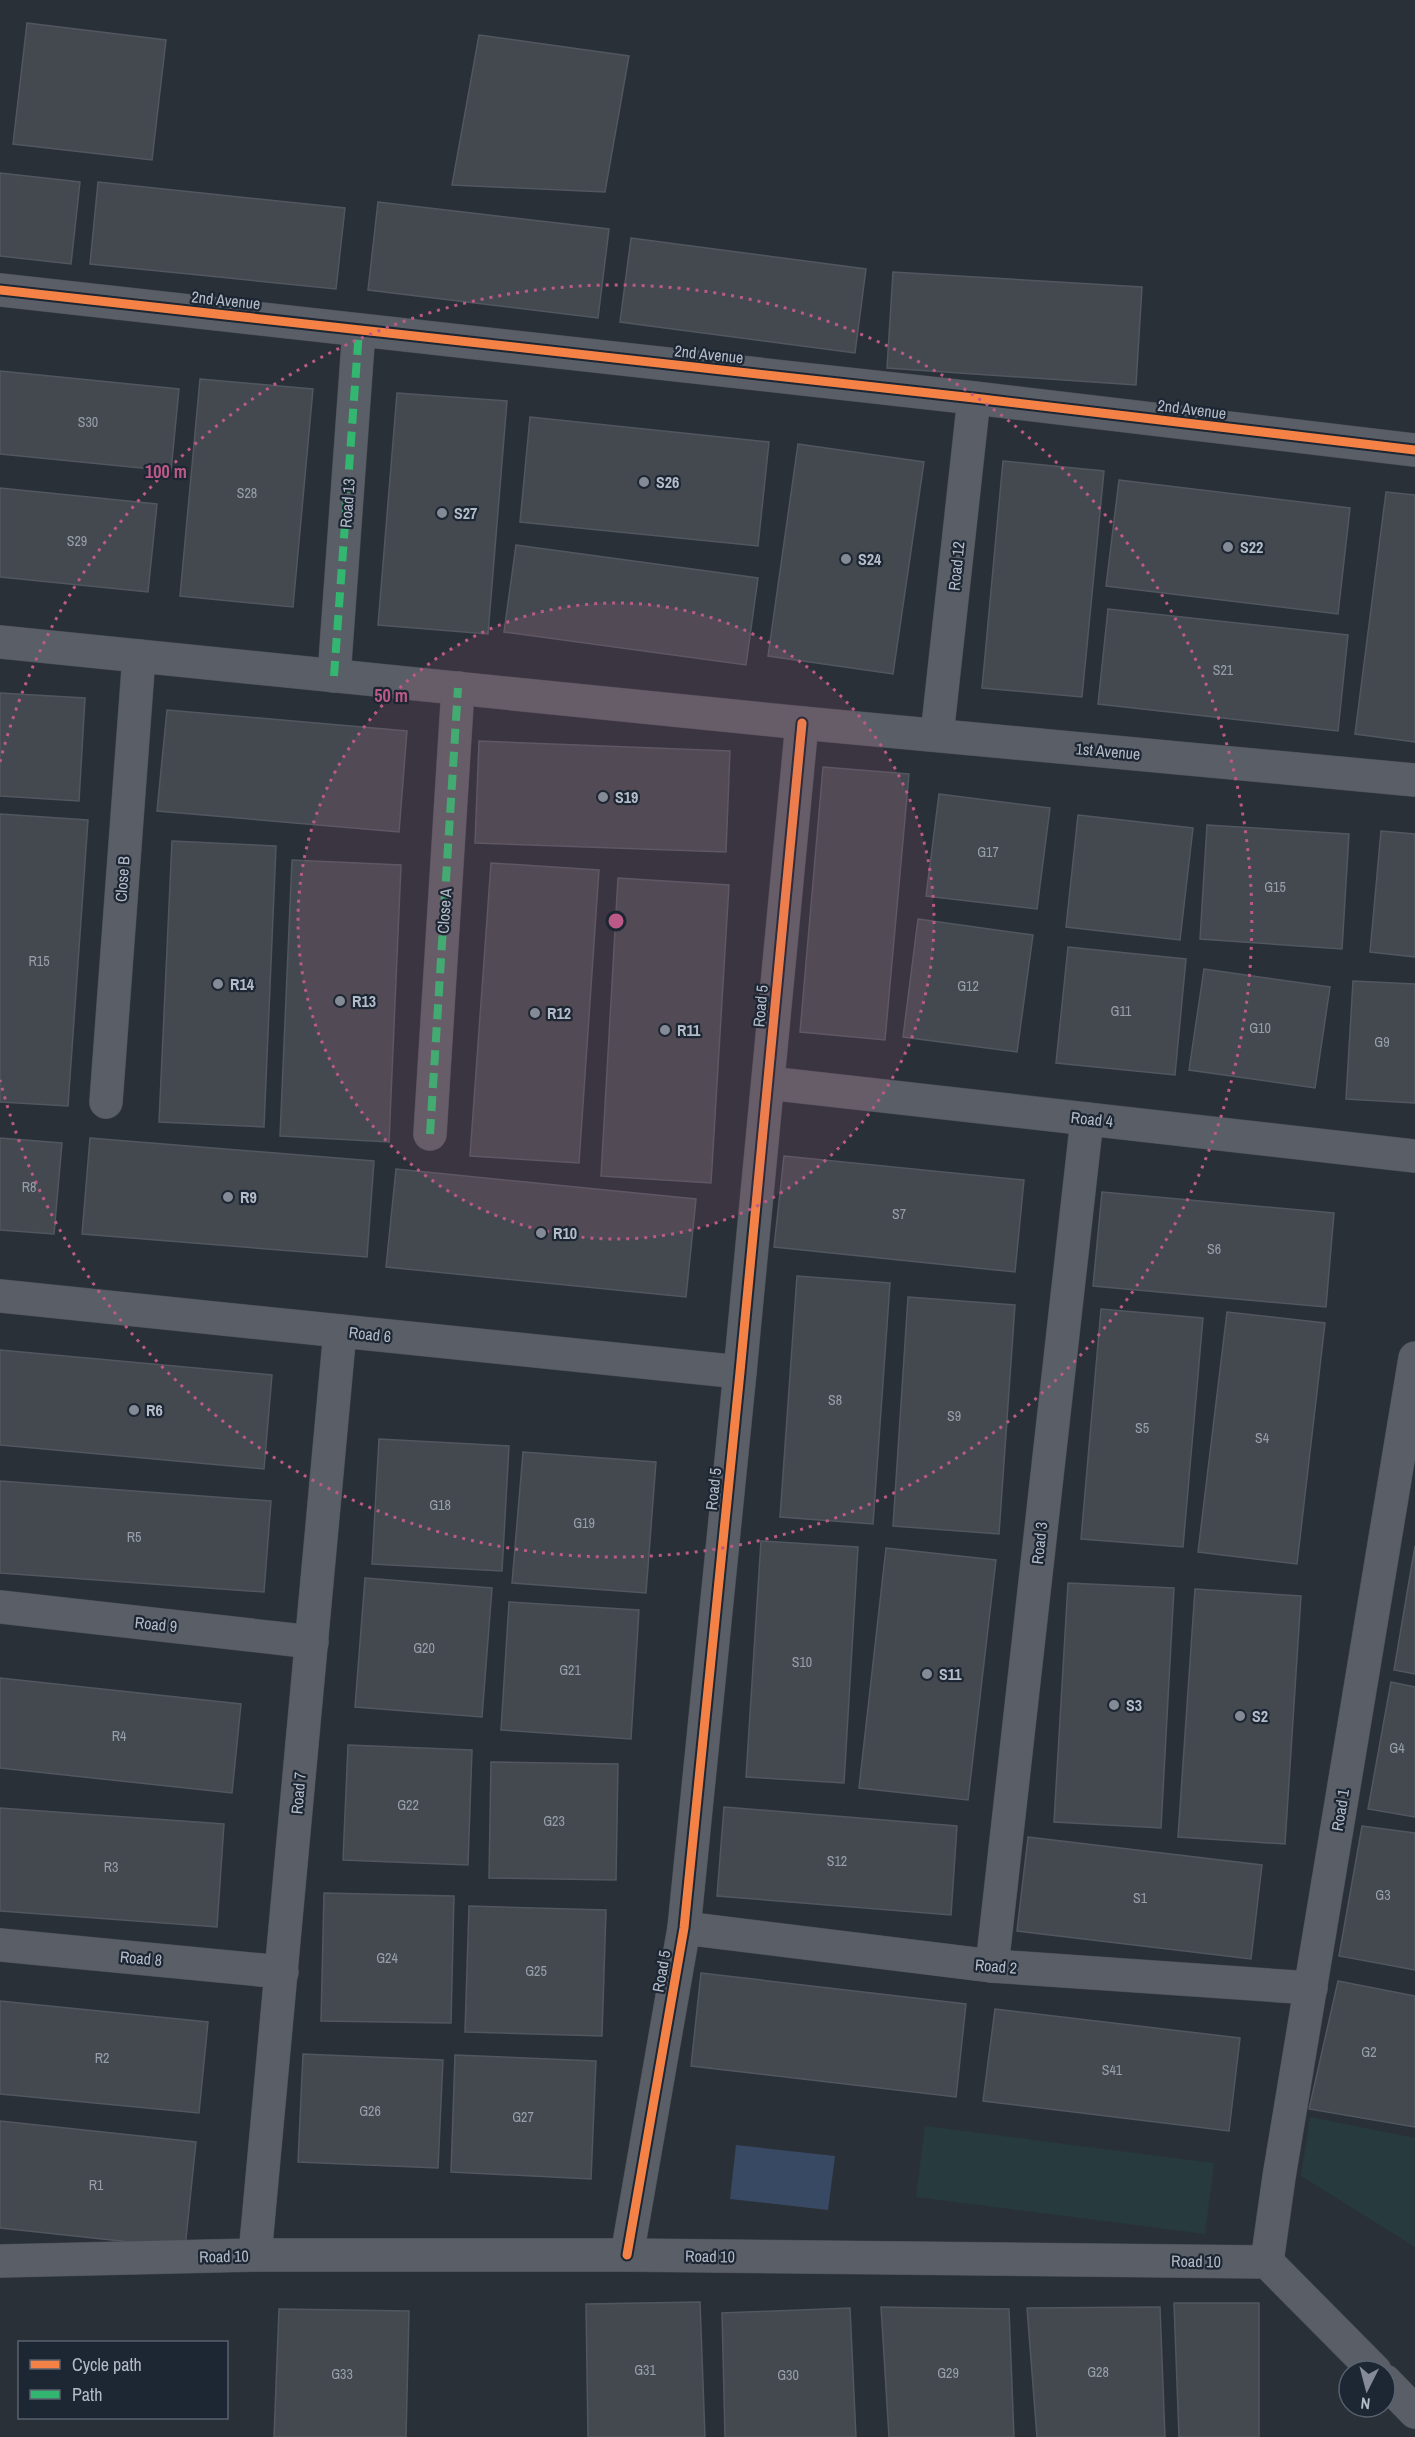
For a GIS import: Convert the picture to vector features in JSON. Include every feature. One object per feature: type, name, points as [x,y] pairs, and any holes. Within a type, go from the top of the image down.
[{"type":"street","name":"2nd Avenue","points":[[0,290],[974,398],[1415,450]]},
{"type":"street","name":"Road 13","points":[[334,676],[359,330]]},
{"type":"street","name":"Road 12","points":[[937,735],[974,398]]},
{"type":"street","points":[[0,642],[802,723]]},
{"type":"street","name":"Close B","points":[[106,1102],[139,656]]},
{"type":"street","name":"Close A","points":[[430,1134],[458,688]]},
{"type":"street","name":"1st Avenue","points":[[802,723],[1415,780]]},
{"type":"street","name":"Road 5","points":[[627,2255],[684,1928],[802,723]]},
{"type":"street","name":"Road 4","points":[[768,1083],[1415,1156]]},
{"type":"street","name":"Road 3","points":[[992,1966],[1087,1119]]},
{"type":"street","name":"Road 6","points":[[0,1296],[740,1372]]},
{"type":"street","name":"Road 7","points":[[255,2255],[340,1331]]},
{"type":"street","name":"Road 1","points":[[1267,2262],[1415,1358]]},
{"type":"street","name":"Road 9","points":[[0,1607],[312,1642]]},
{"type":"street","name":"Road 2","points":[[684,1928],[992,1966],[1311,1989]]},
{"type":"street","name":"Road 8","points":[[0,1945],[282,1972]]},
{"type":"street","name":"Road 10","points":[[0,2261],[255,2255],[627,2255],[1267,2262]]},
{"type":"street","points":[[1267,2262],[1363,2359]]},
{"type":"street","points":[[1397,2393],[1415,2412]]},
{"type":"green space","points":[[1310,2117],[1415,2138],[1415,2247],[1301,2176]]},
{"type":"green space","points":[[925,2126],[1214,2163],[1205,2234],[916,2197]]},
{"type":"water","points":[[736,2145],[835,2156],[828,2210],[730,2199]]},
{"type":"building","points":[[27,23],[166,40],[152,160],[13,144]]},
{"type":"building","points":[[479,35],[629,56],[605,192],[452,185]]},
{"type":"building","points":[[0,173],[80,182],[71,264],[0,256]]},
{"type":"building","points":[[98,182],[345,208],[336,289],[90,264]]},
{"type":"building","points":[[378,202],[609,229],[598,318],[368,290]]},
{"type":"building","points":[[631,238],[866,269],[855,353],[620,322]]},
{"type":"building","points":[[893,272],[1142,287],[1136,385],[887,368]]},
{"type":"building","name":"S30","points":[[0,371],[179,389],[171,471],[0,454]]},
{"type":"building","name":"S28","points":[[200,379],[313,389],[293,607],[180,596]]},
{"type":"building","name":"S27","points":[[397,393],[507,401],[488,634],[378,625]]},
{"type":"building","name":"S26","points":[[530,417],[769,442],[758,546],[520,522]]},
{"type":"building","name":"S24","points":[[798,444],[924,462],[893,674],[768,656]]},
{"type":"building","points":[[1003,461],[1104,471],[1082,697],[982,688]]},
{"type":"building","name":"S22","points":[[1119,480],[1350,508],[1338,614],[1106,586]]},
{"type":"building","name":"S29","points":[[0,488],[157,504],[148,592],[0,577]]},
{"type":"building","points":[[1386,492],[1415,495],[1415,742],[1355,734]]},
{"type":"building","points":[[516,545],[758,578],[746,665],[504,632]]},
{"type":"building","name":"S21","points":[[1108,609],[1348,635],[1338,731],[1098,704]]},
{"type":"building","points":[[0,693],[85,698],[79,801],[0,796]]},
{"type":"building","points":[[167,710],[407,731],[399,832],[157,811]]},
{"type":"building","name":"S19","points":[[479,741],[730,751],[726,852],[475,843]]},
{"type":"building","points":[[823,767],[909,774],[885,1040],[800,1032]]},
{"type":"building","name":"G17","points":[[939,794],[1050,808],[1037,909],[926,896]]},
{"type":"building","name":"R15","points":[[0,814],[88,820],[68,1106],[0,1102]]},
{"type":"building","points":[[1078,815],[1193,828],[1180,940],[1066,927]]},
{"type":"building","name":"G15","points":[[1207,825],[1349,834],[1342,949],[1200,939]]},
{"type":"building","points":[[1381,831],[1415,834],[1415,957],[1370,952]]},
{"type":"building","name":"R14","points":[[172,841],[276,846],[264,1127],[159,1122]]},
{"type":"building","name":"R13","points":[[292,860],[401,865],[389,1142],[280,1136]]},
{"type":"building","name":"R12","points":[[491,863],[599,870],[579,1163],[470,1156]]},
{"type":"building","name":"R11","points":[[618,878],[729,885],[711,1183],[601,1176]]},
{"type":"building","name":"G12","points":[[918,919],[1033,935],[1017,1052],[903,1037]]},
{"type":"building","name":"G11","points":[[1068,947],[1186,959],[1175,1075],[1056,1063]]},
{"type":"building","name":"G10","points":[[1204,969],[1330,987],[1315,1088],[1189,1070]]},
{"type":"building","name":"G9","points":[[1353,981],[1415,984],[1415,1103],[1346,1099]]},
{"type":"building","name":"R8","points":[[0,1138],[62,1143],[54,1234],[0,1230]]},
{"type":"building","name":"R9","points":[[90,1138],[374,1161],[367,1257],[82,1234]]},
{"type":"building","name":"S7","points":[[784,1156],[1024,1180],[1015,1272],[774,1247]]},
{"type":"building","name":"R10","points":[[396,1169],[696,1199],[686,1297],[386,1267]]},
{"type":"building","name":"S6","points":[[1102,1192],[1334,1213],[1326,1307],[1093,1286]]},
{"type":"building","name":"S8","points":[[797,1276],[890,1283],[873,1524],[780,1517]]},
{"type":"building","name":"S9","points":[[908,1297],[1015,1305],[999,1534],[893,1526]]},
{"type":"building","name":"S5","points":[[1101,1309],[1203,1318],[1183,1547],[1081,1539]]},
{"type":"building","name":"S4","points":[[1227,1312],[1325,1323],[1297,1564],[1198,1552]]},
{"type":"building","name":"R6","points":[[0,1350],[272,1375],[264,1469],[0,1445]]},
{"type":"building","name":"G18","points":[[379,1439],[509,1446],[502,1571],[372,1564]]},
{"type":"building","name":"G19","points":[[523,1452],[656,1462],[646,1593],[512,1583]]},
{"type":"building","name":"R5","points":[[0,1481],[271,1501],[264,1592],[0,1573]]},
{"type":"building","name":"S10","points":[[761,1541],[858,1547],[844,1783],[746,1777]]},
{"type":"building","points":[[1415,1546],[1415,1674],[1394,1670]]},
{"type":"building","name":"S11","points":[[886,1548],[996,1560],[968,1800],[859,1788]]},
{"type":"building","name":"G20","points":[[365,1578],[492,1588],[482,1717],[355,1707]]},
{"type":"building","name":"S3","points":[[1068,1583],[1174,1588],[1161,1828],[1054,1822]]},
{"type":"building","name":"S2","points":[[1195,1589],[1301,1596],[1285,1844],[1178,1837]]},
{"type":"building","name":"G21","points":[[509,1602],[639,1610],[631,1739],[501,1730]]},
{"type":"building","name":"R4","points":[[0,1678],[241,1704],[232,1793],[0,1768]]},
{"type":"building","name":"G4","points":[[1391,1682],[1415,1687],[1415,1817],[1368,1809]]},
{"type":"building","name":"G22","points":[[348,1745],[472,1750],[468,1865],[343,1860]]},
{"type":"building","name":"G23","points":[[491,1762],[618,1764],[616,1880],[489,1878]]},
{"type":"building","name":"S12","points":[[724,1807],[957,1826],[951,1915],[717,1896]]},
{"type":"building","name":"R3","points":[[0,1808],[224,1824],[217,1927],[0,1911]]},
{"type":"building","name":"G3","points":[[1362,1826],[1415,1833],[1415,1970],[1339,1956]]},
{"type":"building","name":"S1","points":[[1028,1837],[1262,1865],[1251,1959],[1017,1931]]},
{"type":"building","name":"G24","points":[[324,1893],[454,1896],[451,2023],[321,2021]]},
{"type":"building","name":"G25","points":[[469,1906],[606,1910],[602,2036],[465,2032]]},
{"type":"building","points":[[701,1973],[966,2004],[956,2097],[691,2066]]},
{"type":"building","name":"G2","points":[[1338,1981],[1415,1996],[1415,2127],[1309,2109]]},
{"type":"building","name":"R2","points":[[0,2001],[208,2022],[199,2113],[0,2094]]},
{"type":"building","name":"S41","points":[[995,2009],[1240,2038],[1229,2131],[983,2101]]},
{"type":"building","name":"G26","points":[[303,2054],[443,2060],[438,2168],[298,2162]]},
{"type":"building","name":"G27","points":[[455,2055],[596,2061],[591,2179],[451,2172]]},
{"type":"building","name":"R1","points":[[0,2121],[196,2142],[185,2248],[0,2228]]},
{"type":"building","name":"G31","points":[[700,2302],[705,2437],[588,2437],[586,2304]]},
{"type":"building","points":[[1174,2303],[1259,2303],[1259,2437],[1179,2437]]},
{"type":"building","name":"G29","points":[[881,2307],[1009,2309],[1014,2437],[889,2437]]},
{"type":"building","name":"G28","points":[[1160,2307],[1165,2437],[1037,2437],[1027,2308]]},
{"type":"building","name":"G30","points":[[850,2308],[856,2437],[725,2437],[722,2313]]},
{"type":"building","name":"G33","points":[[279,2309],[409,2311],[406,2437],[274,2437]]},
{"type":"marked path","points":[[334,676],[359,330]]},
{"type":"marked path","points":[[430,1134],[458,688]]},
{"type":"cycle path","points":[[0,290],[974,398],[1415,450]]},
{"type":"cycle path","points":[[627,2255],[684,1928],[802,723]]},
{"type":"place","name":"S26","points":[[644,482]]},
{"type":"place","name":"S27","points":[[442,513]]},
{"type":"place","name":"S22","points":[[1228,547]]},
{"type":"place","name":"S24","points":[[846,559]]},
{"type":"place","name":"S19","points":[[603,797]]},
{"type":"place","name":"R14","points":[[218,984]]},
{"type":"place","name":"R13","points":[[340,1001]]},
{"type":"place","name":"R12","points":[[535,1013]]},
{"type":"place","name":"R11","points":[[665,1030]]},
{"type":"place","name":"R9","points":[[228,1197]]},
{"type":"place","name":"R10","points":[[541,1233]]},
{"type":"place","name":"R6","points":[[134,1410]]},
{"type":"place","name":"S11","points":[[927,1674]]},
{"type":"place","name":"S3","points":[[1114,1705]]},
{"type":"place","name":"S2","points":[[1240,1716]]}]
